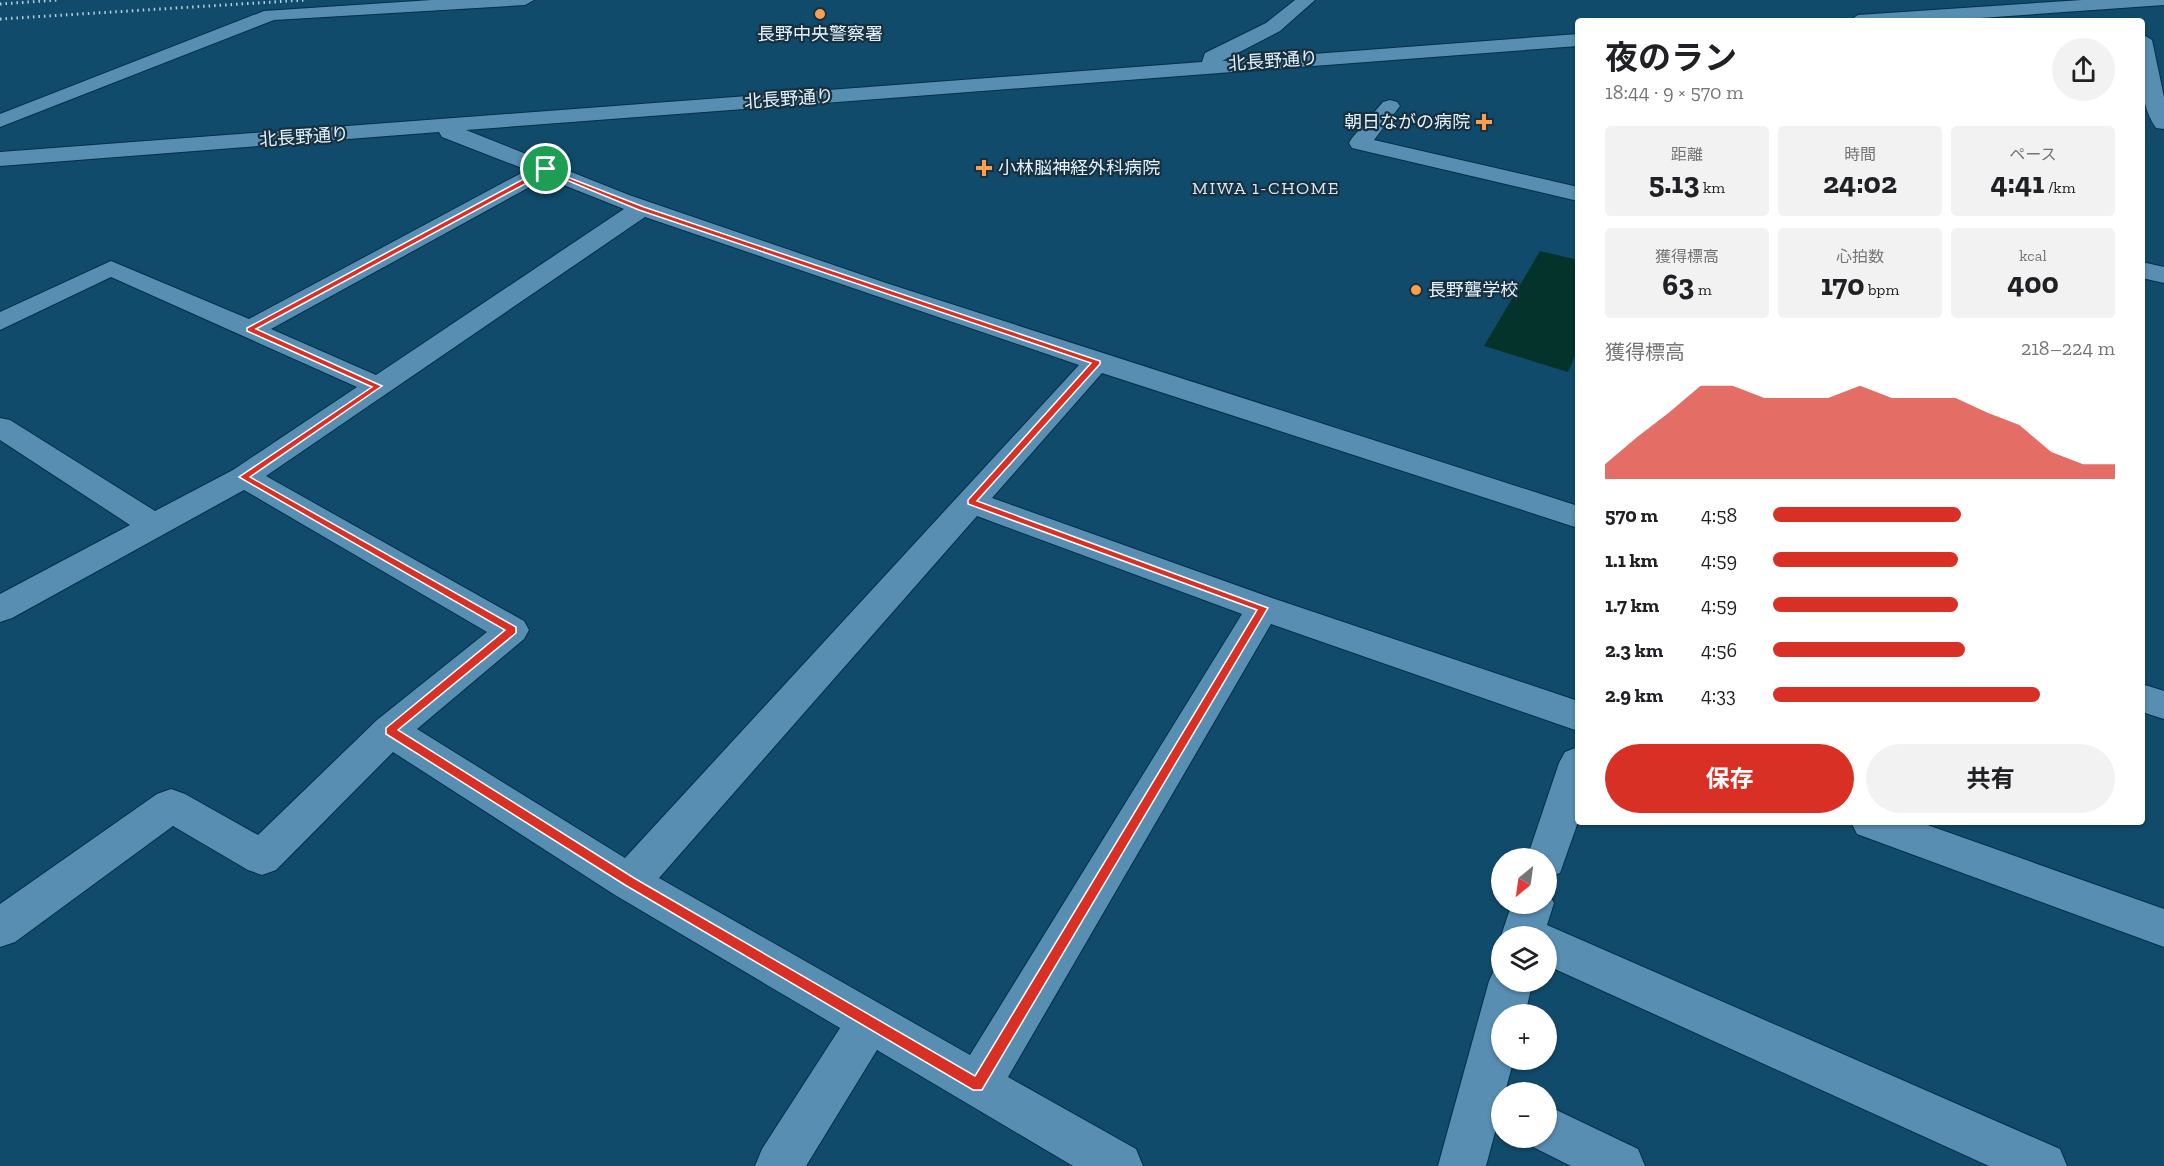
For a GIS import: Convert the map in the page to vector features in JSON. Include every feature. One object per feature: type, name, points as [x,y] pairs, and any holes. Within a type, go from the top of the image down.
[{"type":"street","points":[[0,121],[271,15],[525,0]]},
{"type":"street","points":[[1211,66],[1212,57],[1273,27],[1306,0]]},
{"type":"street","points":[[1902,18],[2161,0]]},
{"type":"street","points":[[2136,2],[2139,18]]},
{"type":"street","name":"北長野通り","points":[[0,159],[437,128],[647,109],[1575,40]]},
{"type":"street","points":[[2145,58],[2150,88],[2164,123]]},
{"type":"street","points":[[1390,106],[1360,143],[1575,193]]},
{"type":"street","points":[[437,128],[642,208],[1097,363],[1575,516]]},
{"type":"street","points":[[249,330],[546,169]]},
{"type":"street","points":[[0,609],[244,477],[642,208]]},
{"type":"street","points":[[0,322],[111,268],[378,386]]},
{"type":"street","points":[[2145,271],[2164,275]]},
{"type":"street","points":[[629,882],[1097,363]]},
{"type":"street","points":[[0,427],[153,525]]},
{"type":"street","points":[[0,928],[171,806],[262,857],[390,731],[513,630],[244,477]]},
{"type":"street","points":[[971,502],[1263,608],[1575,716]]},
{"type":"street","points":[[978,1085],[1263,608]]},
{"type":"street","points":[[2145,699],[2164,705]]},
{"type":"street","points":[[390,731],[629,882],[1119,1166]]},
{"type":"street","points":[[1550,848],[1575,772]]},
{"type":"street","points":[[1879,825],[2164,928]]},
{"type":"street","points":[[1557,942],[2043,1166]]},
{"type":"street","points":[[779,1166],[870,1022]]},
{"type":"street","points":[[1462,1166],[1491,1103]]},
{"type":"street","points":[[1557,1134],[1621,1166]]},
{"type":"shaded area","points":[[1540,251],[1575,259],[1575,356],[1568,372],[1484,346]]},
{"type":"railway","points":[[0,4],[58,0]]},
{"type":"railway","points":[[0,19],[305,0]]},
{"type":"place","name":"長野中央警察署","points":[[820,14]]},
{"type":"place","name":"朝日ながの病院","points":[[1484,122]]},
{"type":"place","name":"小林脳神経外科病院","points":[[984,168]]},
{"type":"place","name":"長野聾学校","points":[[1416,290]]},
{"type":"district","name":"MIWA 1-CHOME","points":[[1266,188]]},
{"type":"route","points":[[546,169],[642,208],[1097,363],[971,502],[1263,608],[978,1085],[629,882],[390,731],[513,630],[244,477],[378,386],[249,330],[546,169]]}]
